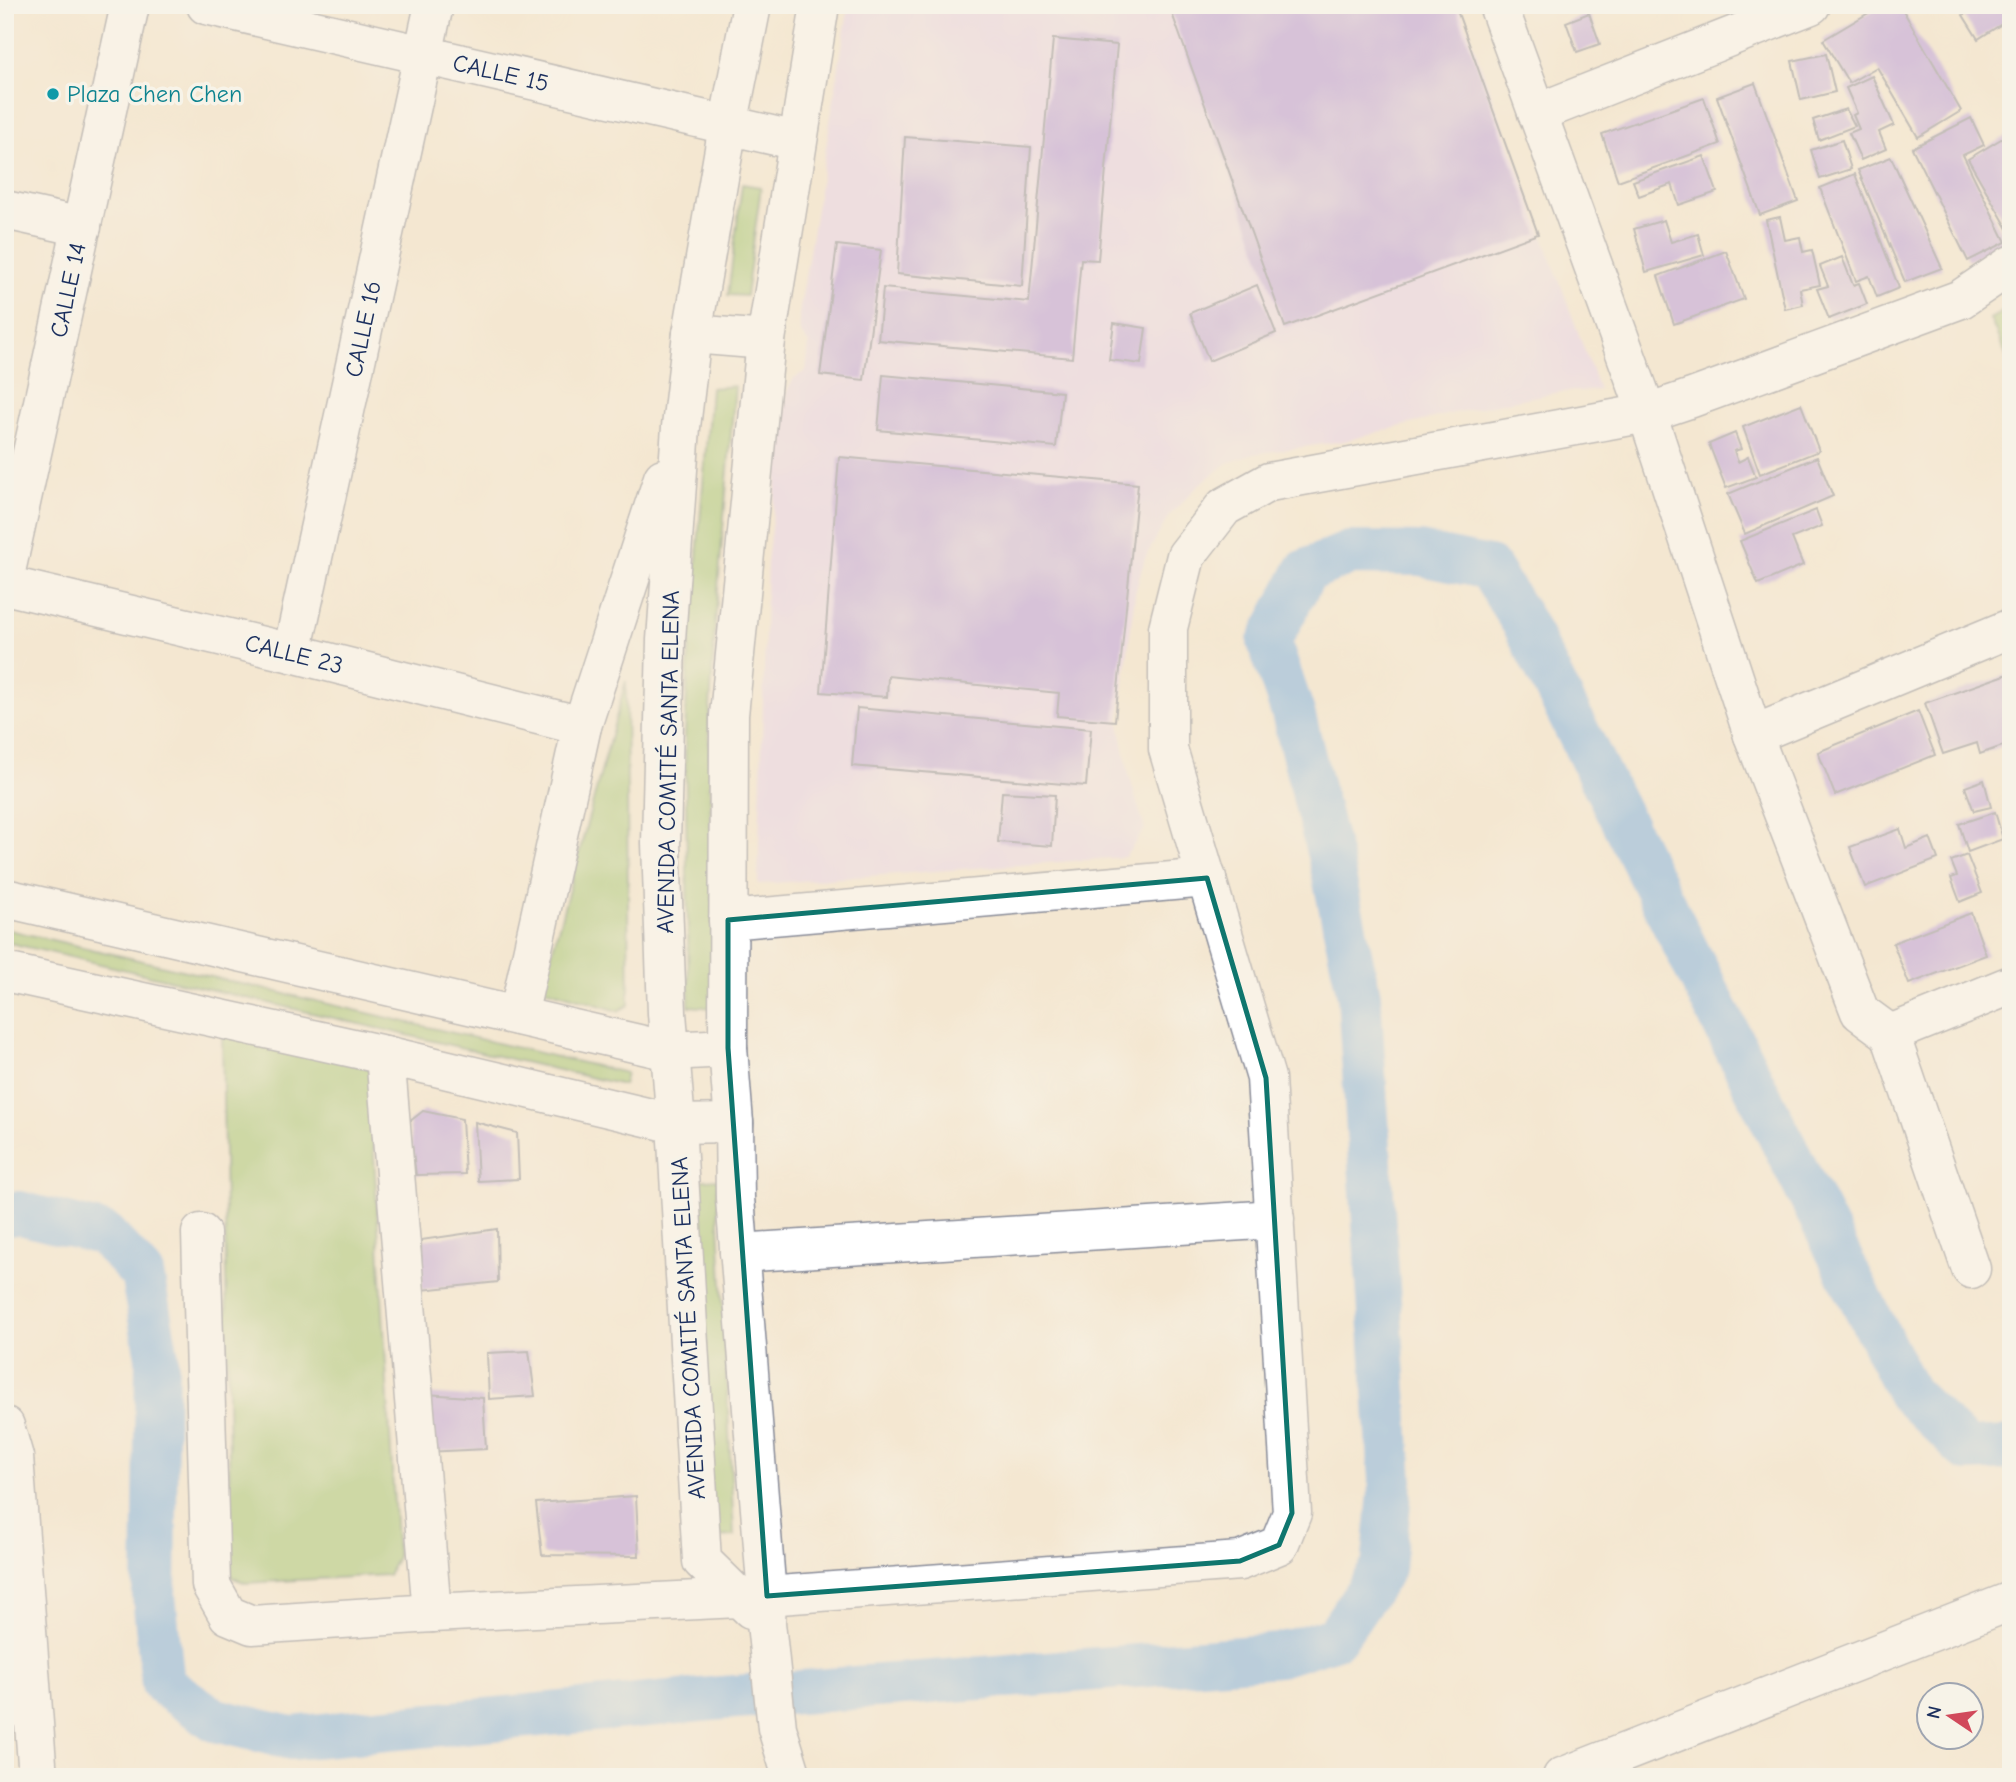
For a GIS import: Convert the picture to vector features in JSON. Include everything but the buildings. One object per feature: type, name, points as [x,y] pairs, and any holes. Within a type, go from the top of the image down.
[{"type":"street","name":"CALLE 14","points":[[5,576],[130,5]]},
{"type":"street","name":"CALLE 15","points":[[206,5],[797,141]]},
{"type":"street","name":"CALLE 16","points":[[292,653],[435,5]]},
{"type":"street","name":"AVENIDA COMITÉ SANTA ELENA","points":[[752,5],[692,334],[681,427],[666,640],[661,829],[669,1051],[676,1124],[702,1561],[757,1606]]},
{"type":"street","points":[[792,1777],[777,1728],[771,1664],[757,1606],[728,1048],[729,715],[766,340],[820,5]]},
{"type":"street","points":[[1498,5],[1647,413],[1753,734],[1860,1012],[1889,1034],[1971,1269]]},
{"type":"street","points":[[1537,113],[1811,5]]},
{"type":"street","points":[[5,210],[82,227]]},
{"type":"street","points":[[201,1233],[211,1585],[228,1615],[252,1625],[432,1612],[757,1606],[1240,1561],[1279,1545],[1293,1513],[1266,1078],[1168,749],[1168,628],[1186,556],[1224,508],[1269,482],[1647,413],[1961,299],[2011,265]]},
{"type":"street","points":[[692,334],[766,340]]},
{"type":"street","points":[[518,1016],[582,726],[681,427]]},
{"type":"street","name":"CALLE 23","points":[[5,584],[582,726]]},
{"type":"street","points":[[1753,734],[2011,628]]},
{"type":"street","points":[[728,920],[1207,878]]},
{"type":"street","points":[[5,898],[669,1051],[728,1048]]},
{"type":"street","points":[[5,972],[384,1055],[676,1124],[734,1123]]},
{"type":"street","points":[[1889,1034],[2011,985]]},
{"type":"street","points":[[384,1055],[432,1612]]},
{"type":"street","points":[[739,1253],[1275,1219]]},
{"type":"street","points":[[5,1426],[14,1457],[38,1777]]},
{"type":"street","points":[[1562,1777],[2011,1601]]},
{"type":"highlighted area","points":[[1207,878],[1266,1078],[1292,1513],[1279,1545],[1240,1561],[767,1596],[728,1048],[728,920]]},
{"type":"shaded area","points":[[849,5],[1459,5],[1599,390],[1560,392],[1521,399],[1344,441],[1254,454],[1228,463],[1201,483],[1169,516],[1145,558],[1135,593],[1119,723],[1129,775],[1145,829],[1125,857],[758,884],[767,564],[787,391],[794,378],[806,371],[809,344],[800,332],[799,315]]},
{"type":"green space","points":[[742,184],[761,187],[746,296],[728,295]]},
{"type":"green space","points":[[2011,307],[2011,366],[1990,319]]},
{"type":"green space","points":[[735,386],[709,726],[714,1008],[689,1006],[685,735],[688,666],[711,388]]},
{"type":"green space","points":[[626,681],[629,1005],[618,1011],[542,988]]},
{"type":"green space","points":[[5,929],[626,1073],[623,1085],[5,942]]},
{"type":"green space","points":[[222,1034],[369,1068],[397,1557],[388,1575],[246,1583],[231,1577]]},
{"type":"green space","points":[[717,1179],[734,1536],[710,1537],[693,1181]]},
{"type":"waterway","points":[[5,1214],[20,1213],[104,1234],[142,1274],[157,1357],[154,1596],[163,1684],[215,1720],[291,1738],[723,1698],[1279,1655],[1336,1637],[1383,1568],[1391,1481],[1359,996],[1332,867],[1293,713],[1269,642],[1306,571],[1349,553],[1420,554],[1489,568],[1524,624],[1908,1393],[1967,1450],[2011,1448]]},
{"type":"place","name":"Plaza Chen Chen","points":[[53,94]]}]
